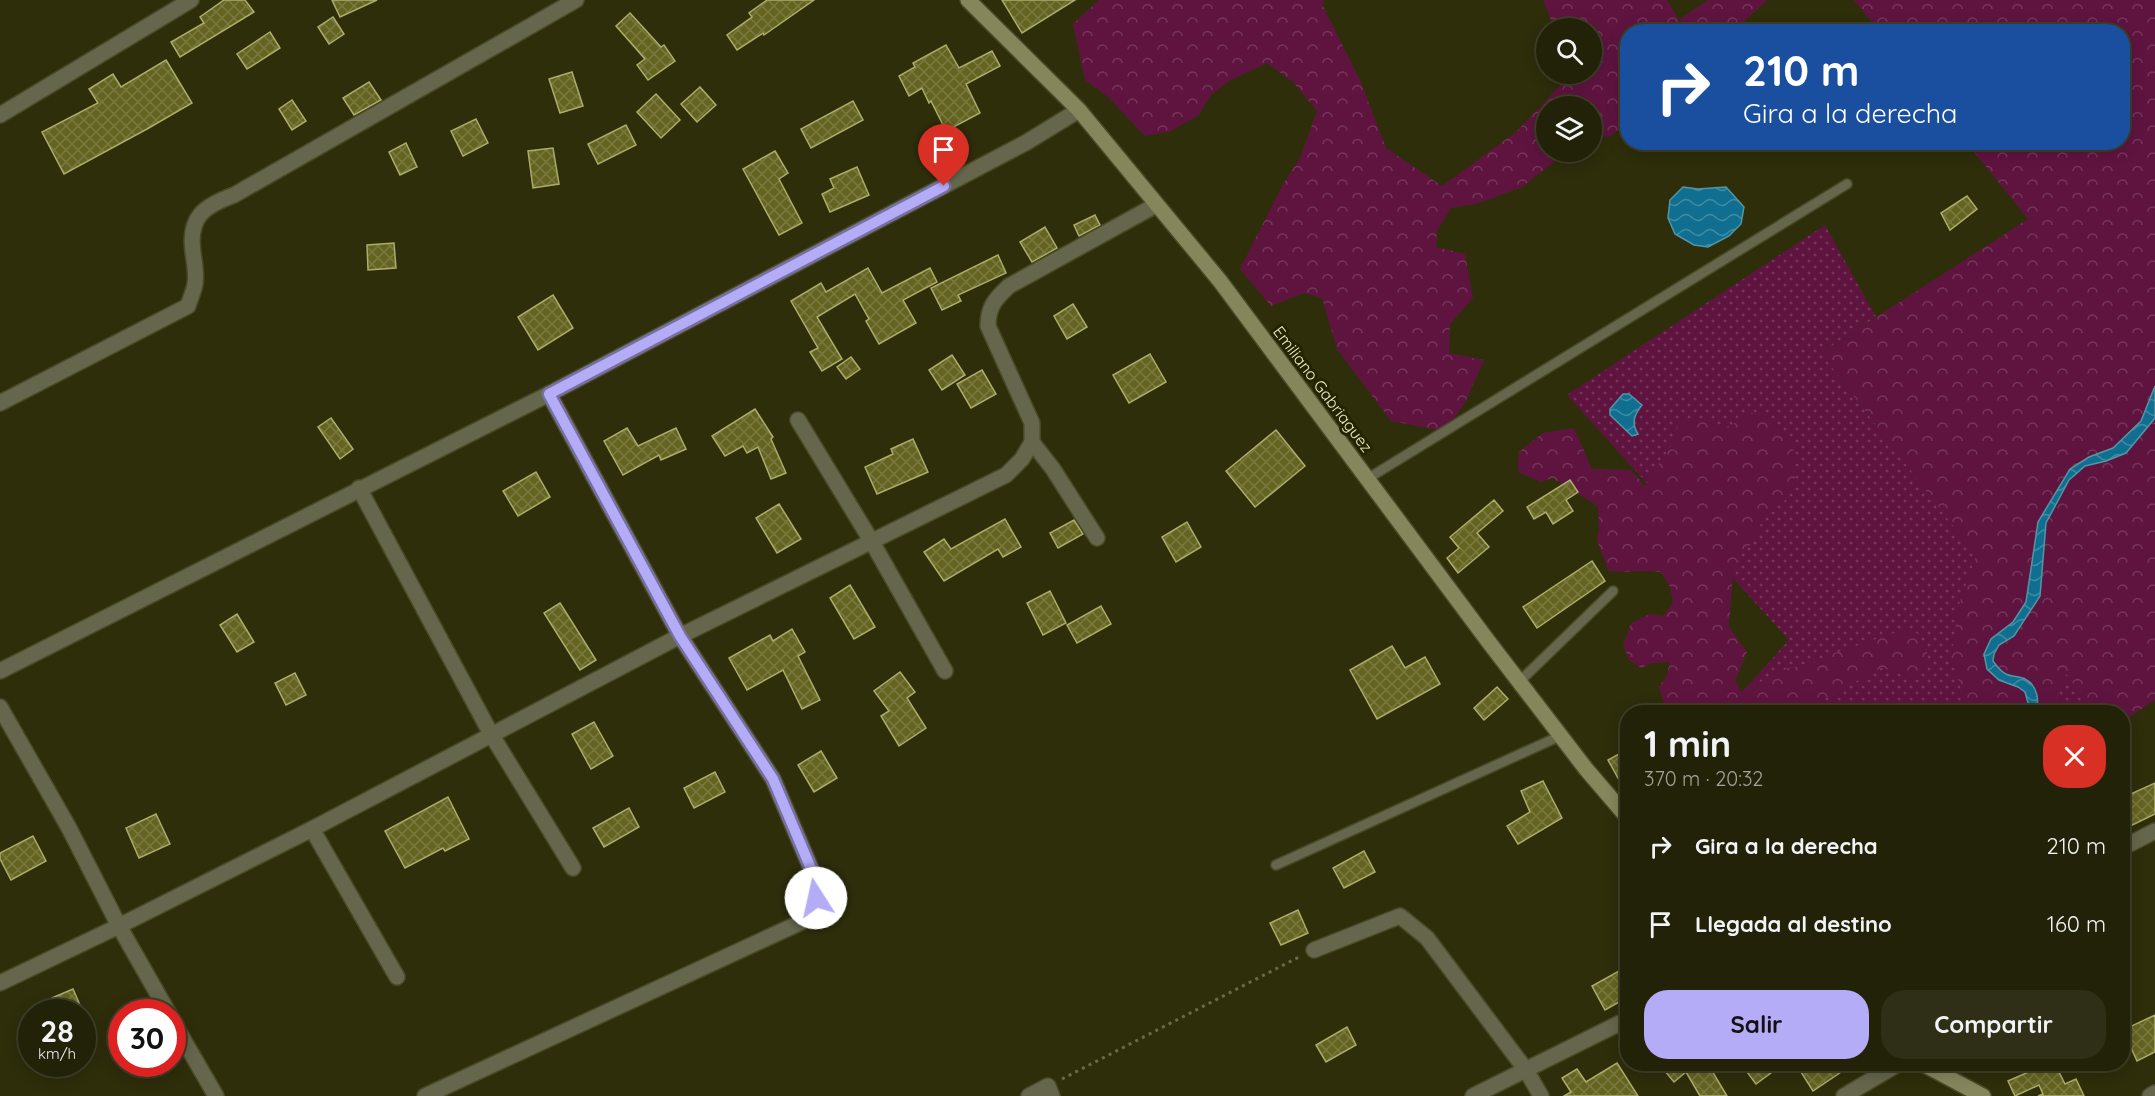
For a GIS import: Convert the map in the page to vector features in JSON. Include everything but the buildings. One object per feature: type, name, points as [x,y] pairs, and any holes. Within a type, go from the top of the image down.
[{"type":"main road","name":"Emiliano Gabriaguez","points":[[968,0],[1079,110],[1220,281],[1519,682],[1620,808]]},
{"type":"main road","points":[[1936,1071],[1983,1096]]},
{"type":"street","points":[[0,115],[191,0]]},
{"type":"street","points":[[0,403],[188,306],[195,284],[193,228],[200,212],[234,195],[576,0]]},
{"type":"street","points":[[0,671],[549,394],[1016,148],[1079,110]]},
{"type":"street","points":[[0,982],[119,926],[312,829],[680,636],[1006,475],[1022,459],[1032,442],[1032,423],[988,326],[988,313],[993,301],[1009,286],[1156,205]]},
{"type":"street","points":[[425,1096],[808,919],[816,898],[815,878],[773,779],[680,636],[549,394]]},
{"type":"street","points":[[798,420],[872,542],[945,670]]},
{"type":"street","points":[[1032,442],[1053,469],[1097,538]]},
{"type":"street","points":[[359,488],[491,734],[573,868]]},
{"type":"street","points":[[0,707],[69,828],[119,926],[161,999]]},
{"type":"street","points":[[312,829],[398,977]]},
{"type":"street","points":[[2130,844],[2155,831]]},
{"type":"street","points":[[1314,950],[1400,916],[1427,938],[1526,1070],[1541,1096]]},
{"type":"street","points":[[1473,1096],[1620,1023]]},
{"type":"street","points":[[186,1044],[216,1096]]},
{"type":"street","points":[[1844,1096],[1886,1071]]},
{"type":"street","points":[[1029,1096],[1050,1091]]},
{"type":"street","points":[[2150,1096],[2155,1093]]},
{"type":"lane","points":[[1367,478],[1847,184]]},
{"type":"lane","points":[[1519,682],[1613,591]]},
{"type":"lane","points":[[1276,866],[1560,736]]},
{"type":"path","points":[[1050,1091],[1314,950]]},
{"type":"green space","points":[[1099,0],[1324,0],[1322,4],[1360,80],[1386,148],[1442,186],[1516,132],[1536,111],[1536,162],[1554,162],[1522,187],[1479,203],[1451,208],[1437,231],[1436,247],[1465,254],[1473,298],[1450,324],[1449,353],[1484,360],[1465,403],[1445,431],[1391,421],[1337,349],[1322,298],[1304,293],[1271,306],[1240,269],[1283,184],[1300,158],[1317,111],[1293,82],[1267,63],[1229,81],[1211,95],[1199,115],[1169,132],[1145,136],[1108,97],[1085,80],[1073,24]]},
{"type":"green space","points":[[1543,0],[1667,0],[1679,20],[1708,0],[1768,0],[1740,24],[1620,24],[1620,128],[1611,136],[1602,137],[1602,96],[1550,96],[1562,84],[1602,84],[1602,18],[1550,18]]},
{"type":"green space","points":[[1854,0],[2155,0],[2155,700],[2130,716],[2130,705],[2090,705],[2066,674],[2055,705],[1964,705],[1952,654],[1958,607],[1976,556],[1821,353],[2028,219],[1973,150],[2130,150],[2130,24],[1873,24]]},
{"type":"green space","points":[[1825,225],[1876,317],[1821,353],[2091,705],[1730,705],[1789,640],[1567,395]]},
{"type":"green space","points":[[1756,412],[1782,427],[1793,446],[1796,476],[1784,502],[1770,505],[1751,544],[1740,556],[1733,571],[1729,627],[1747,652],[1735,681],[1743,694],[1760,682],[1788,668],[1809,665],[1829,655],[1900,631],[1917,633],[1926,646],[1928,663],[1911,680],[1894,671],[1881,668],[1824,699],[1819,705],[1665,705],[1659,686],[1666,678],[1670,662],[1652,663],[1641,668],[1629,660],[1623,645],[1631,623],[1650,614],[1663,616],[1673,603],[1670,587],[1661,572],[1608,570],[1597,540],[1598,506],[1552,478],[1541,482],[1518,472],[1519,452],[1543,433],[1574,428],[1592,469],[1631,470],[1645,486],[1671,445],[1679,421],[1704,419],[1724,427],[1733,425],[1739,416]]},
{"type":"water","points":[[1683,187],[1698,189],[1726,187],[1744,207],[1741,224],[1729,236],[1708,247],[1694,245],[1675,234],[1668,218],[1670,200]]},
{"type":"water","points":[[2155,386],[2155,418],[2126,453],[2085,466],[2069,480],[2046,523],[2040,596],[2014,636],[1999,645],[1993,661],[2004,673],[2021,677],[2032,685],[2037,694],[2037,705],[2027,705],[2025,692],[1999,680],[1987,669],[1984,654],[1991,639],[2013,622],[2026,602],[2038,522],[2070,469],[2089,457],[2113,448],[2141,421]]},
{"type":"water","points":[[1623,394],[1629,394],[1642,405],[1634,419],[1638,434],[1632,436],[1610,415],[1610,409]]},
{"type":"route","points":[[816,898],[815,878],[773,779],[680,636],[549,394],[944,186]]}]
